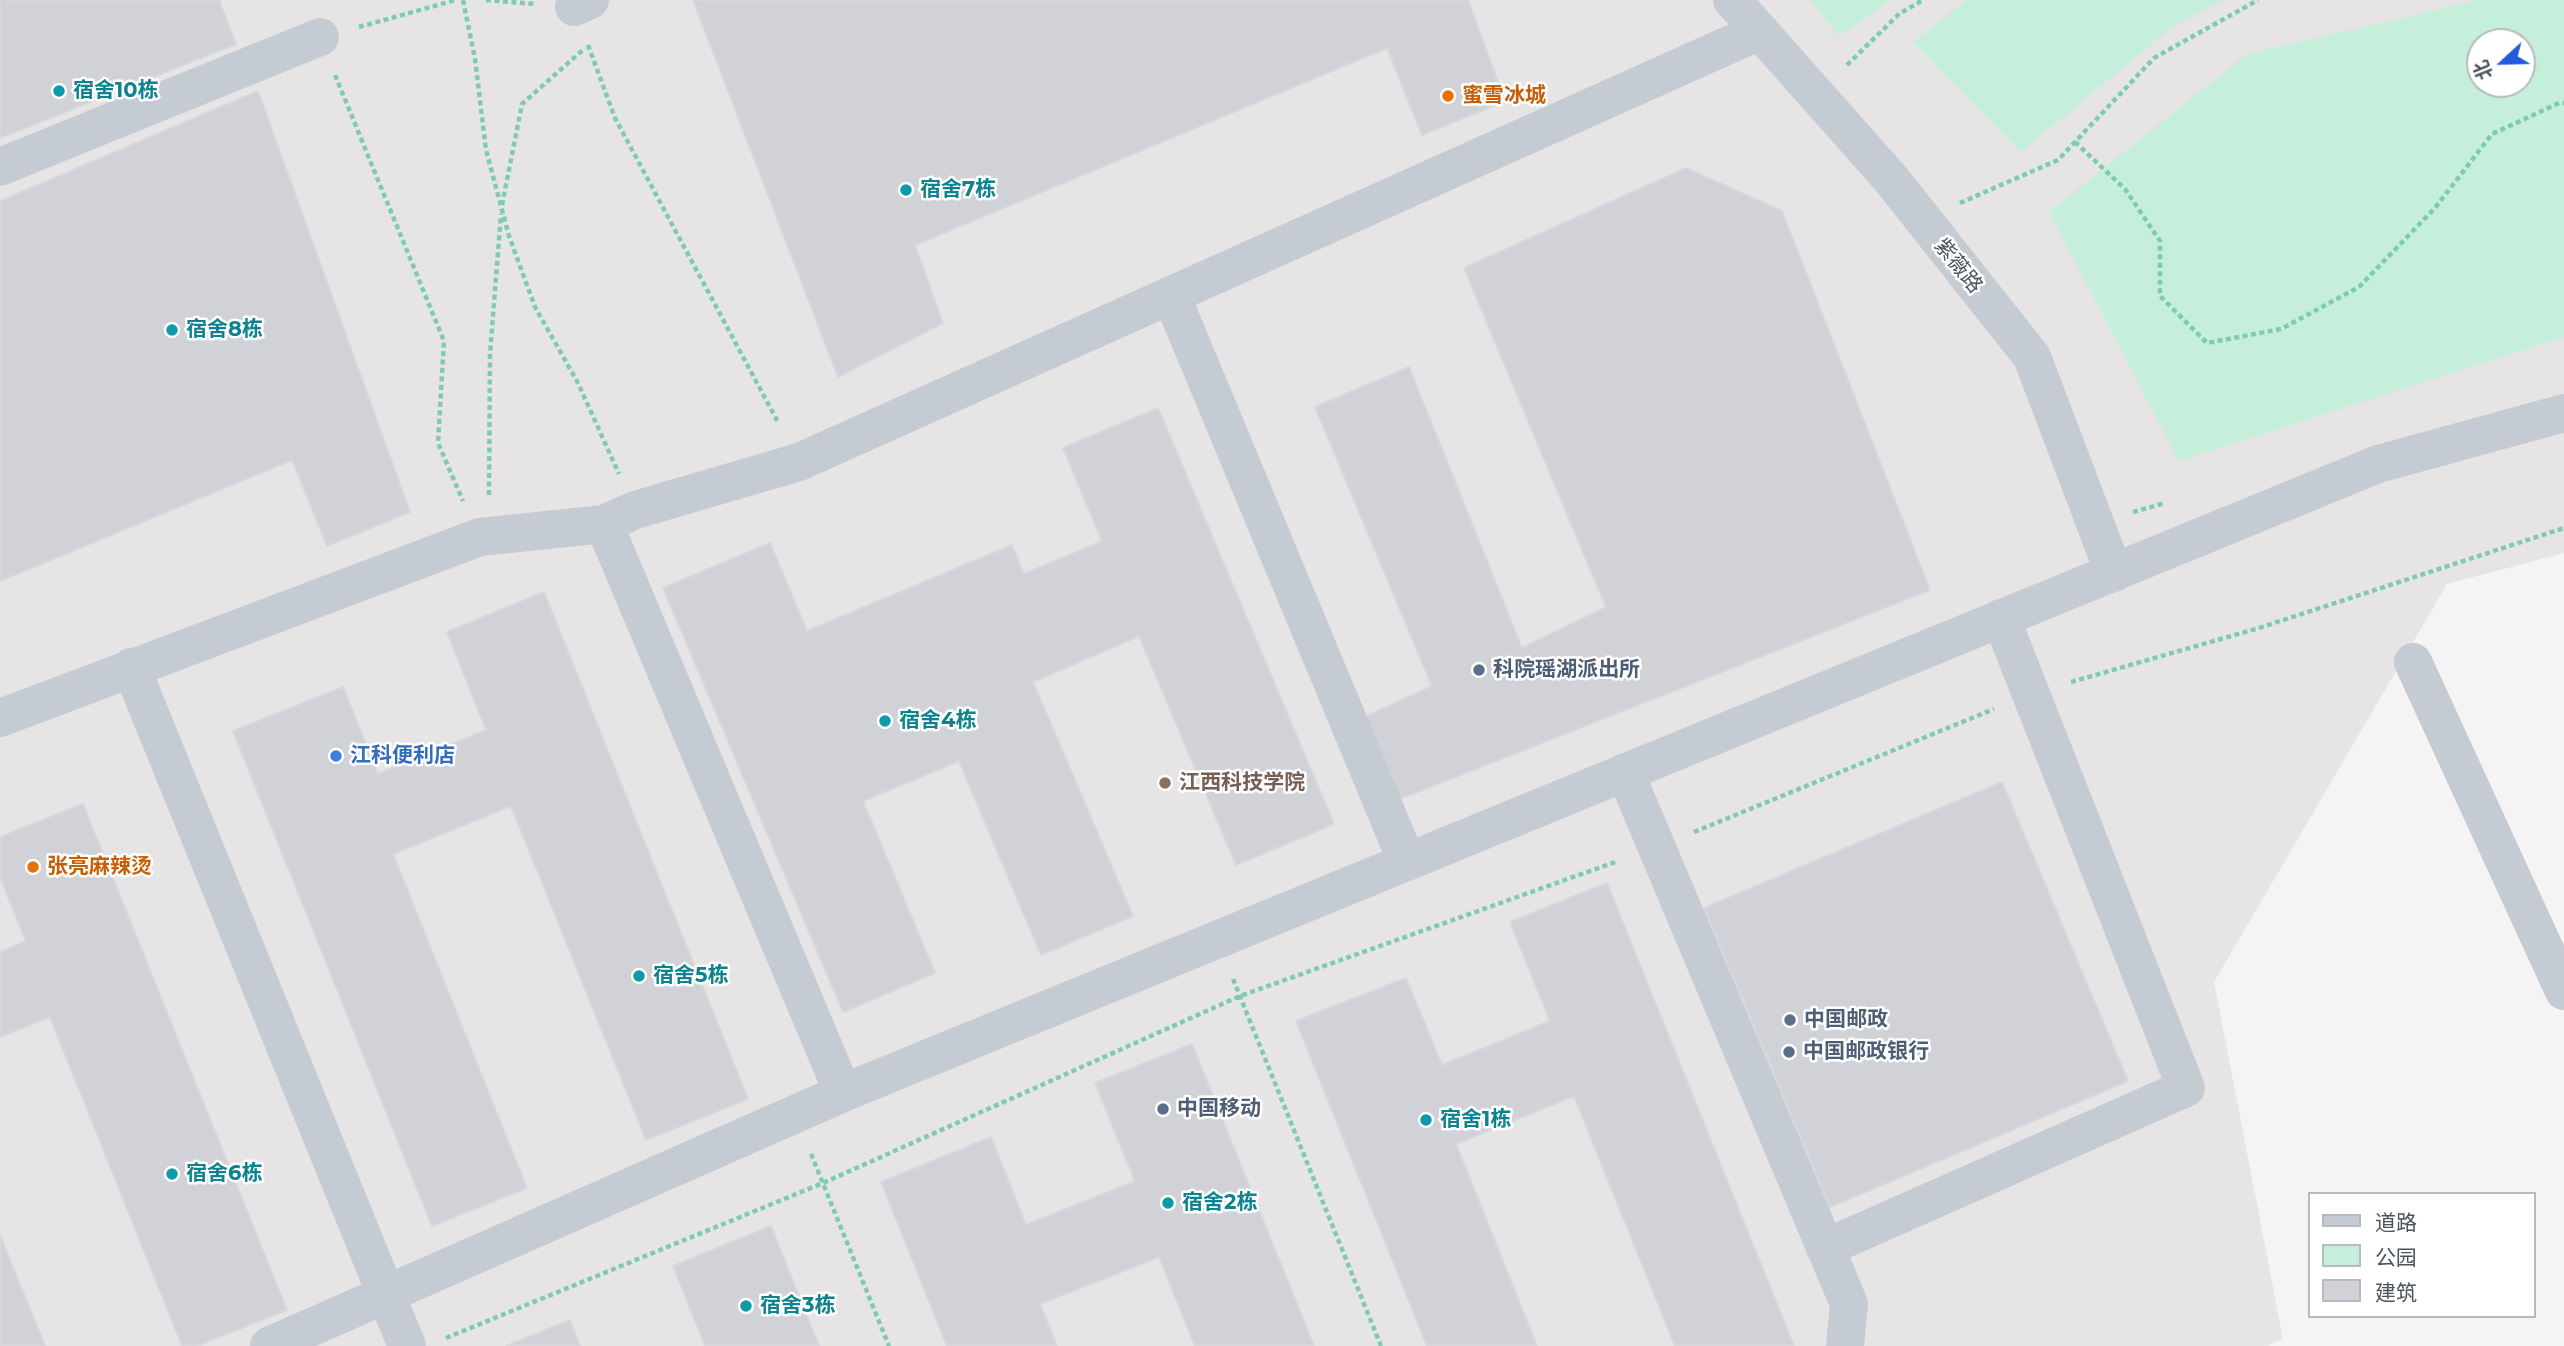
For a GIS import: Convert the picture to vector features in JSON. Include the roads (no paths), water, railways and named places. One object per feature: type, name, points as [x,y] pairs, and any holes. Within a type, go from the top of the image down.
[{"type":"street","name":"紫薇路","points":[[1732,0],[1891,179],[2032,357],[2114,573]]},
{"type":"street","points":[[0,718],[480,537],[620,517],[799,462],[1760,31]]},
{"type":"street","points":[[0,167],[320,37]]},
{"type":"street","points":[[1171,295],[1407,862]]},
{"type":"street","points":[[269,1346],[843,1093],[2378,464],[2564,413]]},
{"type":"street","points":[[620,517],[843,1093]]},
{"type":"street","points":[[1825,1248],[2186,1088],[2001,618]]},
{"type":"street","points":[[2413,662],[2564,991]]},
{"type":"street","points":[[131,667],[387,1294],[423,1343]]},
{"type":"street","points":[[1625,772],[1849,1304],[1844,1346]]},
{"type":"place","name":"宿舍10栋","points":[[59,91]]},
{"type":"place","name":"蜜雪冰城","points":[[1448,96]]},
{"type":"place","name":"宿舍7栋","points":[[906,190]]},
{"type":"place","name":"宿舍8栋","points":[[172,330]]},
{"type":"place","name":"科院瑶湖派出所","points":[[1479,670]]},
{"type":"place","name":"宿舍4栋","points":[[885,721]]},
{"type":"place","name":"江科便利店","points":[[336,756]]},
{"type":"place","name":"江西科技学院","points":[[1165,783]]},
{"type":"place","name":"张亮麻辣烫","points":[[33,867]]},
{"type":"place","name":"宿舍5栋","points":[[639,976]]},
{"type":"place","name":"中国邮政","points":[[1790,1020]]},
{"type":"place","name":"中国邮政银行","points":[[1789,1052]]},
{"type":"place","name":"中国移动","points":[[1163,1109]]},
{"type":"place","name":"宿舍1栋","points":[[1426,1120]]},
{"type":"place","name":"宿舍6栋","points":[[172,1174]]},
{"type":"place","name":"宿舍2栋","points":[[1168,1203]]},
{"type":"place","name":"宿舍3栋","points":[[746,1306]]}]
